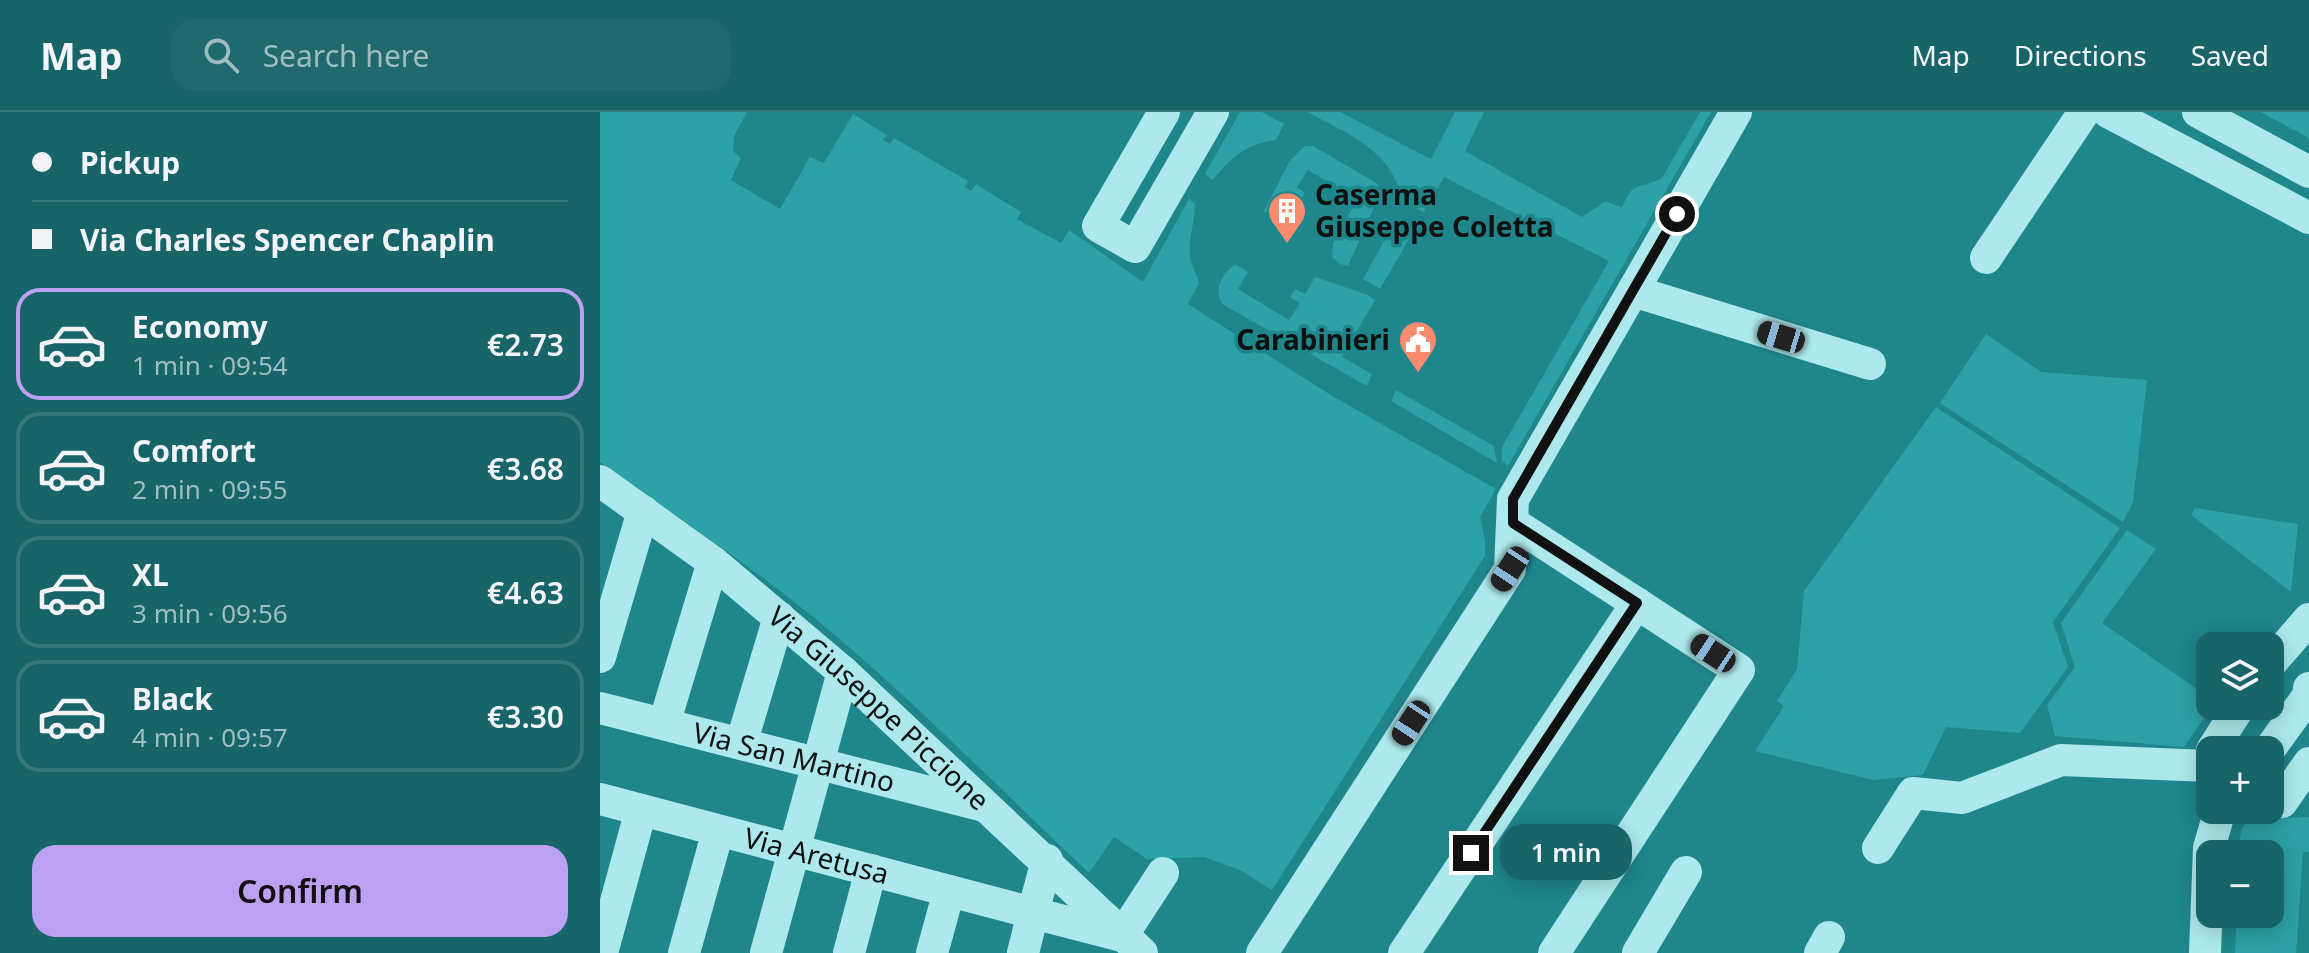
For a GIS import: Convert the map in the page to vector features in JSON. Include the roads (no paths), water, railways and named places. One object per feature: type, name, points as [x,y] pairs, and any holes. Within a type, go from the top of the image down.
[{"type":"street","points":[[1164,112],[1098,226],[1135,247],[1213,112]]},
{"type":"street","points":[[1262,953],[1510,569],[1513,499],[1736,112]]},
{"type":"street","points":[[1986,258],[2084,112]]},
{"type":"street","points":[[2108,112],[2309,218]]},
{"type":"street","points":[[2198,112],[2309,172]]},
{"type":"street","points":[[1143,148],[1179,171]]},
{"type":"street","points":[[1633,291],[1870,364]]},
{"type":"street","name":"Via Giuseppe Piccione","points":[[600,481],[713,562],[843,672],[1047,860],[1132,945]]},
{"type":"street","points":[[600,657],[643,511]]},
{"type":"street","points":[[1513,523],[1739,670],[1554,953]]},
{"type":"street","points":[[664,724],[713,562]]},
{"type":"street","points":[[1404,953],[1637,603]]},
{"type":"street","points":[[741,744],[779,617]]},
{"type":"street","points":[[2284,648],[2309,619]]},
{"type":"street","points":[[766,953],[843,672]]},
{"type":"street","points":[[2279,736],[2309,694]]},
{"type":"street","name":"Via San Martino","points":[[600,708],[988,807]]},
{"type":"street","points":[[1878,848],[1913,793],[1962,798],[2061,760],[2196,763]]},
{"type":"street","points":[[2284,799],[2309,763]]},
{"type":"street","name":"Via Aretusa","points":[[600,799],[1033,913],[1132,945]]},
{"type":"street","points":[[602,953],[641,810]]},
{"type":"street","points":[[2205,953],[2209,848],[2216,824]]},
{"type":"street","points":[[684,953],[718,831]]},
{"type":"street","points":[[1023,953],[1047,860]]},
{"type":"street","points":[[849,953],[871,870]]},
{"type":"street","points":[[1638,953],[1686,872]]},
{"type":"street","points":[[1132,945],[1163,873]]},
{"type":"street","points":[[932,953],[949,891]]},
{"type":"place","name":"Caserma Giuseppe Coletta","points":[[1287,245]]},
{"type":"place","name":"Carabinieri","points":[[1418,374]]}]
